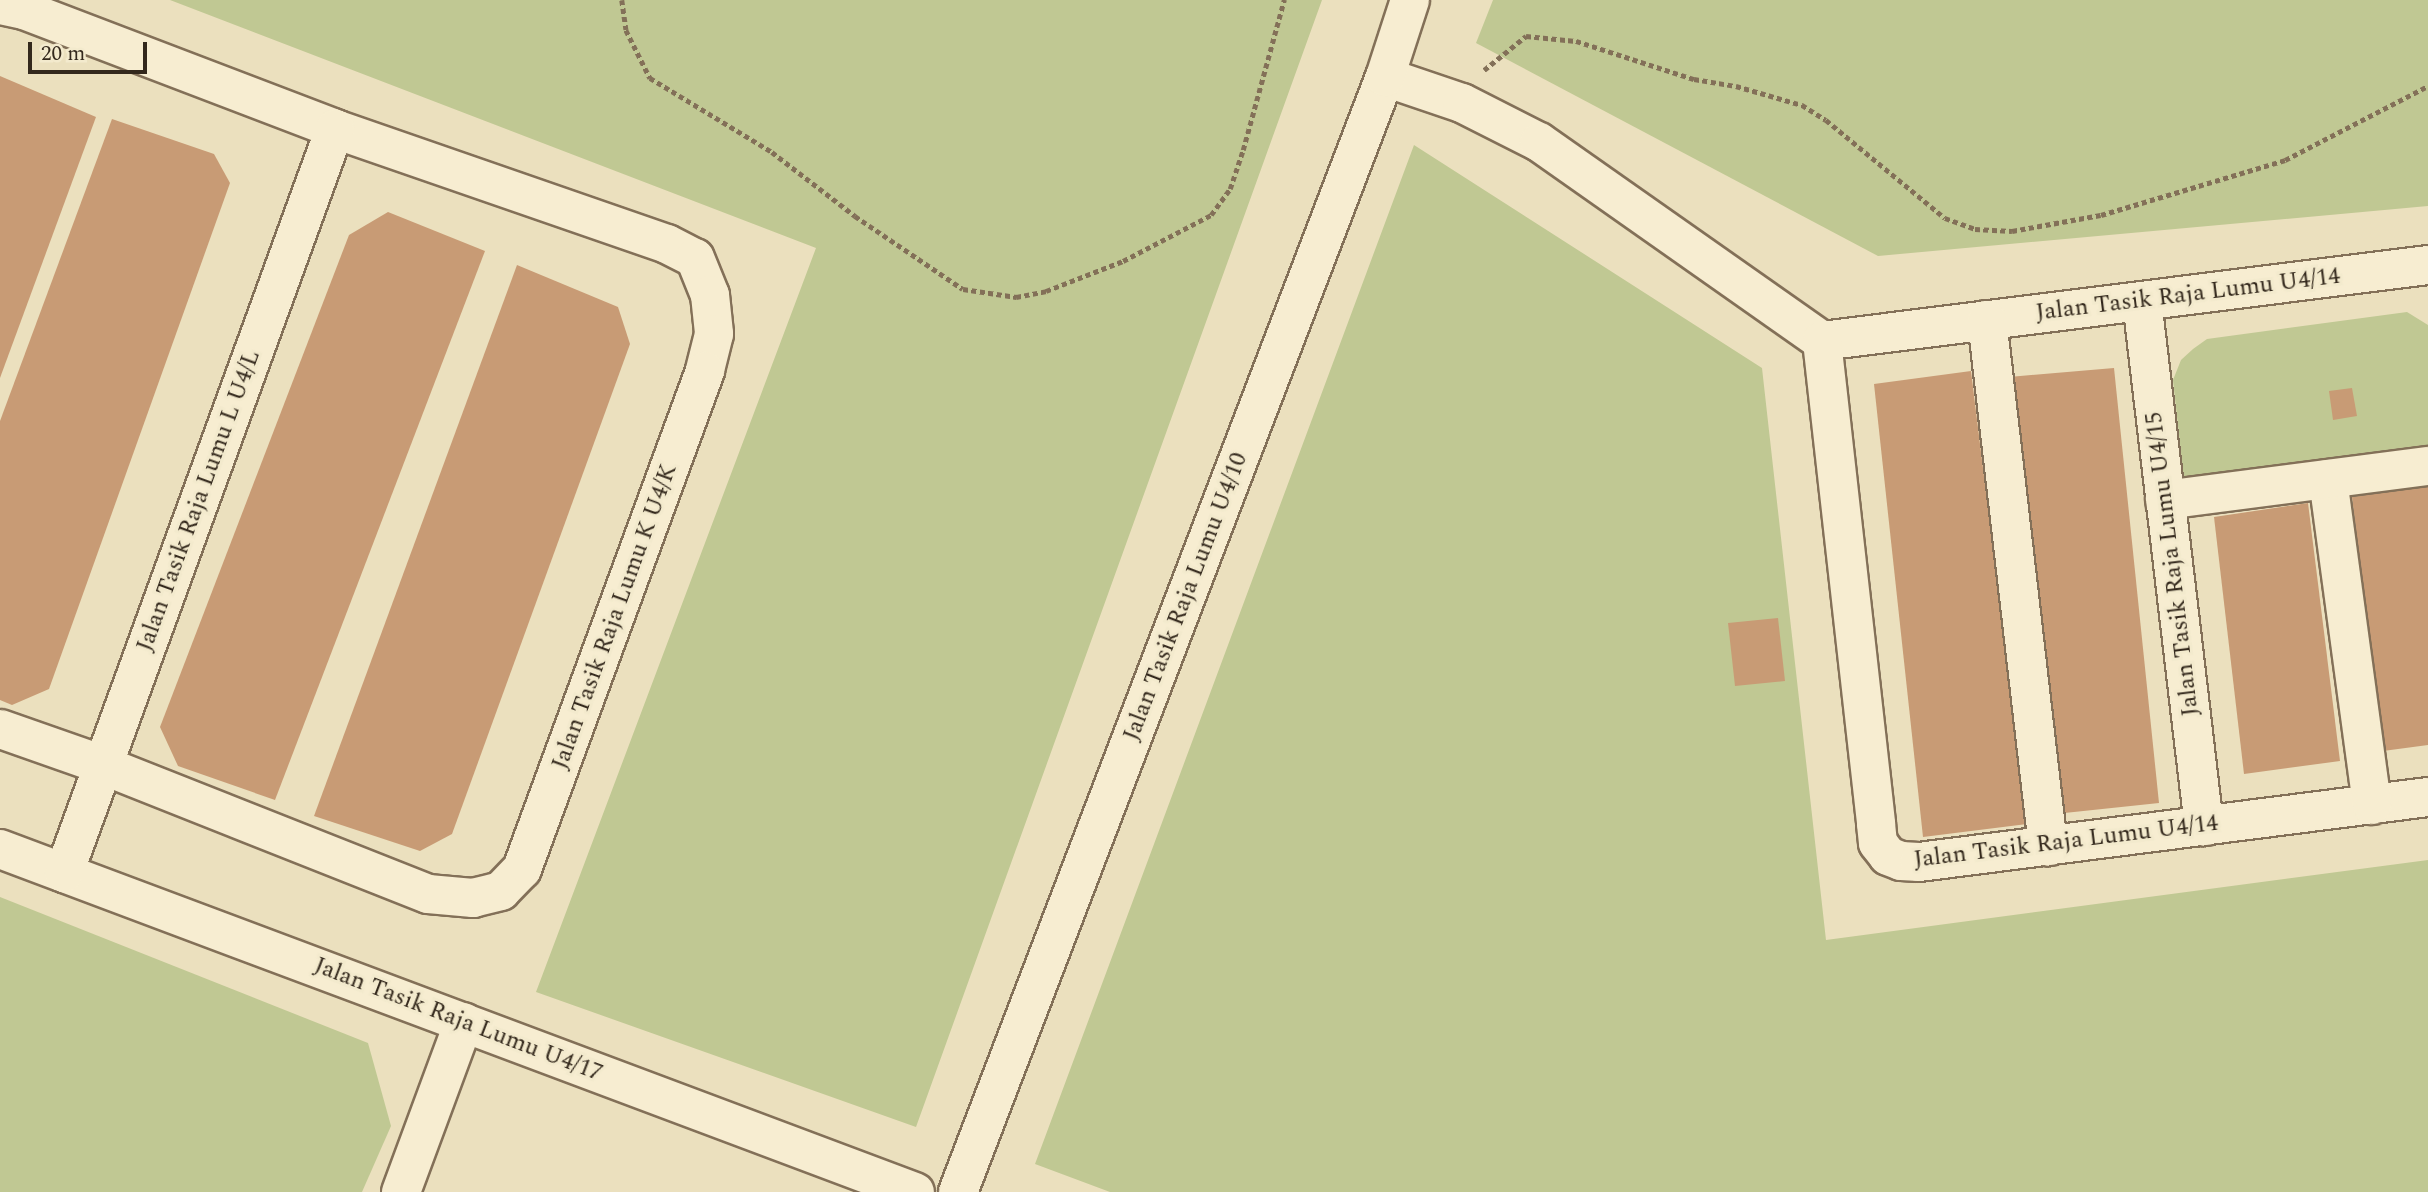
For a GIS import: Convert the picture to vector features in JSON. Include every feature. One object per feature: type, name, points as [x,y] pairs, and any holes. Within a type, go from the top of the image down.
[{"type":"street","name":"Jalan Tasik Raja Lumu U4/10","points":[[958,1192],[1385,77],[1410,0]]},
{"type":"street","name":"Jalan Tasik Raja Lumu K U4/K","points":[[0,5],[24,10],[335,129],[667,244],[695,258],[710,295],[714,334],[705,371],[522,869],[501,891],[473,898],[428,894],[103,765]]},
{"type":"street","points":[[1385,77],[1462,103],[1539,142],[1822,341]]},
{"type":"street","name":"Jalan Tasik Raja Lumu L U4/L","points":[[64,873],[335,129]]},
{"type":"street","name":"Jalan Tasik Raja Lumu U4/14","points":[[2428,265],[1822,341],[1878,843],[1888,856],[1902,862],[1919,862],[2428,797]]},
{"type":"street","name":"Jalan Tasik Raja Lumu U4/15","points":[[2142,301],[2204,826]]},
{"type":"street","points":[[1987,320],[2048,846]]},
{"type":"street","points":[[2165,500],[2428,466]]},
{"type":"street","points":[[2328,479],[2372,805]]},
{"type":"street","points":[[0,729],[103,765]]},
{"type":"street","name":"Jalan Tasik Raja Lumu U4/17","points":[[0,849],[915,1192]]},
{"type":"street","points":[[401,1192],[464,1022]]},
{"type":"path","points":[[622,0],[626,30],[650,78],[772,152],[855,216],[963,289],[1016,297],[1046,291],[1123,261],[1211,215],[1230,189],[1284,0]]},
{"type":"path","points":[[1462,103],[1483,72],[1525,36],[1576,41],[1694,79],[1736,86],[1802,105],[1826,120],[1945,218],[1975,229],[2012,231],[2101,215],[2285,160],[2428,86]]},
{"type":"green space","points":[[170,0],[1322,0],[916,1127],[536,992],[816,248]]},
{"type":"green space","points":[[1493,0],[2428,0],[2428,206],[1878,256],[1476,43]]},
{"type":"green space","points":[[1414,145],[1762,368],[1826,940],[2428,860],[2428,1192],[1110,1192],[1035,1164]]},
{"type":"green space","points":[[2407,312],[2428,325],[2428,459],[2185,490],[2173,380],[2181,360],[2193,349],[2207,339]]},
{"type":"green space","points":[[0,897],[368,1043],[391,1126],[362,1192],[0,1192]]},
{"type":"building","points":[[0,76],[96,117],[0,378]]},
{"type":"building","points":[[112,119],[214,154],[230,183],[49,689],[12,705],[0,700],[0,421]]},
{"type":"building","points":[[388,212],[485,251],[275,800],[178,766],[160,727],[349,235]]},
{"type":"building","points":[[517,265],[618,307],[630,344],[452,834],[420,851],[314,816]]},
{"type":"building","points":[[2114,368],[2159,803],[2055,814],[2009,377]]},
{"type":"building","points":[[1971,371],[2027,824],[1923,837],[1874,384]]},
{"type":"building","points":[[2352,388],[2357,416],[2333,420],[2329,391]]},
{"type":"building","points":[[2428,486],[2428,745],[2383,751],[2352,497]]},
{"type":"building","points":[[2308,503],[2340,761],[2244,774],[2214,517]]},
{"type":"building","points":[[1778,618],[1785,681],[1735,686],[1728,623]]}]
